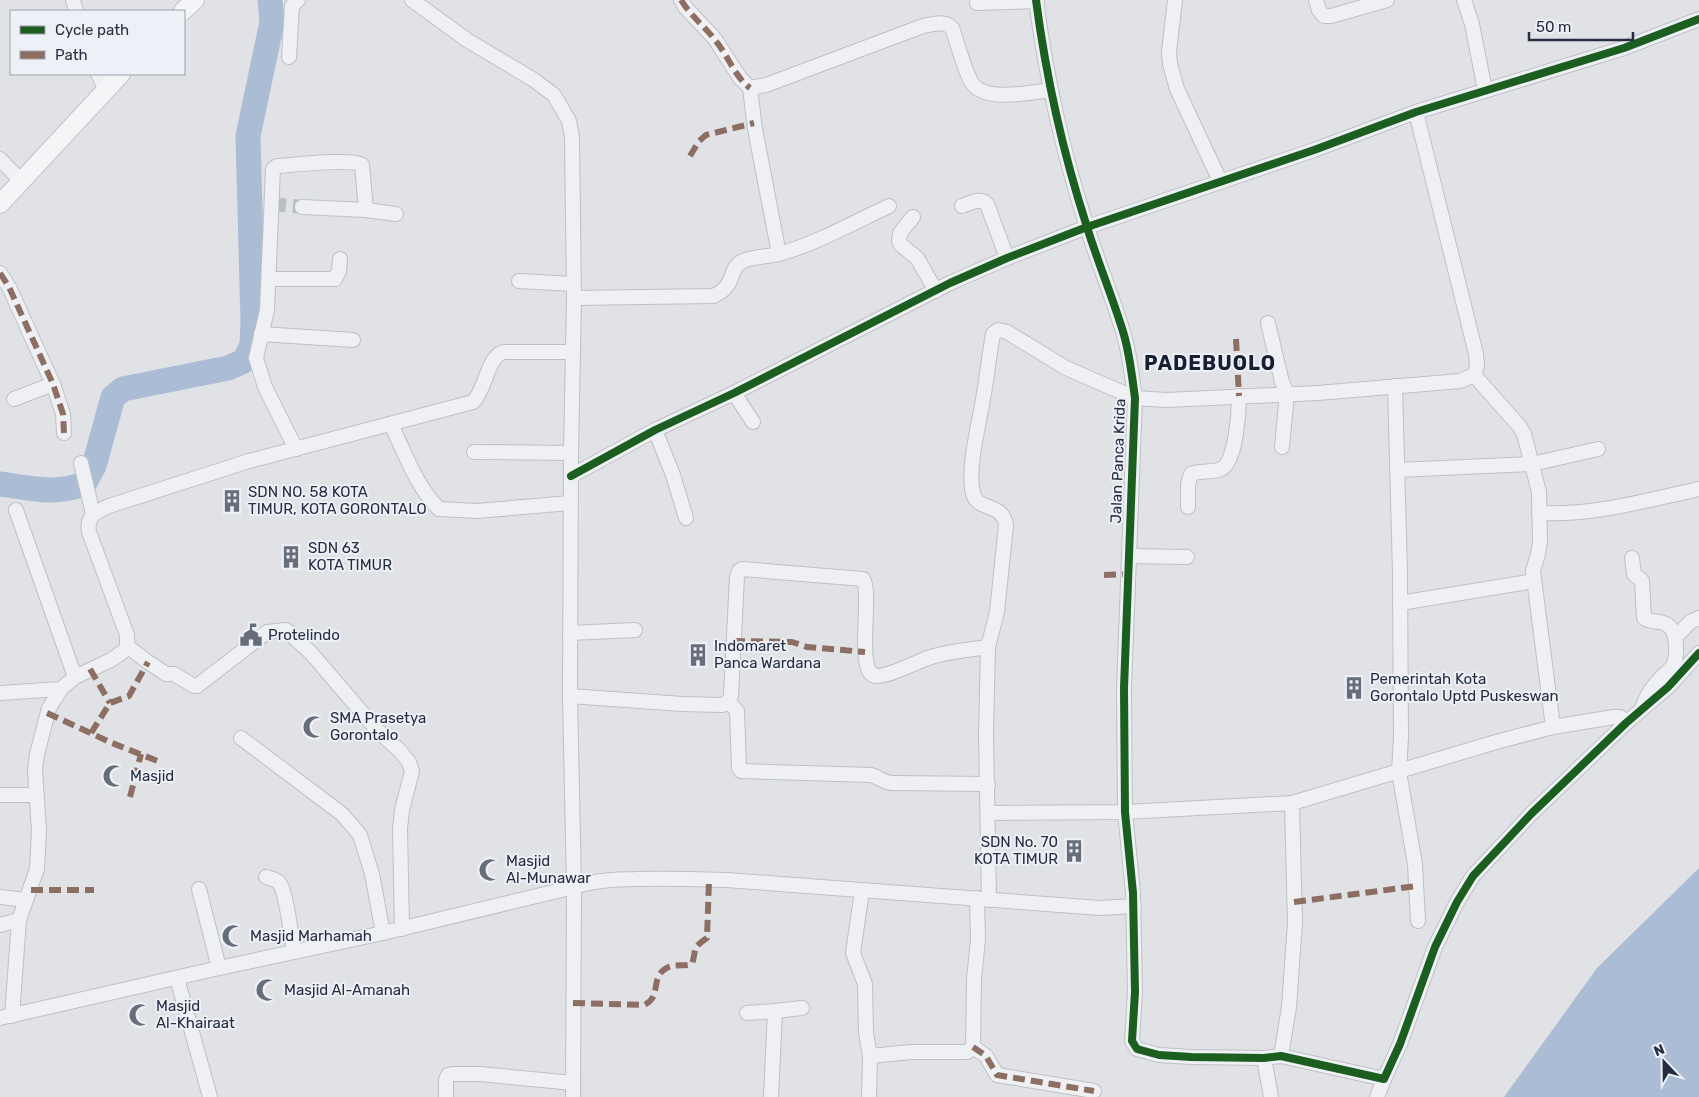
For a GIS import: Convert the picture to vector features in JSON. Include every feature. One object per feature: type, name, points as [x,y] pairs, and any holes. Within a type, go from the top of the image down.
[{"type":"main road","points":[[184,10],[195,0]]},
{"type":"main road","points":[[0,204],[120,75]]},
{"type":"street","points":[[289,57],[292,6],[298,0]]},
{"type":"street","points":[[412,0],[467,40],[534,80],[554,95],[569,121],[572,137],[574,298],[570,503],[570,696],[574,887],[573,1097]]},
{"type":"street","points":[[681,0],[715,39],[740,78],[750,88],[755,129],[779,254]]},
{"type":"street","points":[[1174,0],[1169,52],[1170,64],[1177,89],[1220,181]]},
{"type":"street","points":[[1316,0],[1319,10],[1324,16],[1331,16],[1380,1]]},
{"type":"street","points":[[1464,0],[1472,24],[1485,90]]},
{"type":"street","points":[[977,3],[1036,1]]},
{"type":"street","name":"Jalan Panca Krida","points":[[1036,1],[1043,49],[1061,136],[1087,227],[1124,335],[1135,398],[1124,688],[1125,812],[1134,906],[1135,992],[1132,1041],[1137,1049],[1159,1055],[1264,1058],[1282,1056],[1384,1079]]},
{"type":"street","points":[[571,476],[655,430],[734,393],[936,291],[1007,258],[1087,227],[1314,150],[1416,112],[1624,48],[1699,19]]},
{"type":"street","points":[[750,88],[766,85],[923,26],[942,23],[948,24],[952,28],[971,83],[979,90],[999,95],[1051,90]]},
{"type":"street","points":[[98,75],[106,90]]},
{"type":"street","points":[[870,1056],[910,1052],[967,1052],[973,1046],[974,988],[983,899],[988,813],[986,733],[988,647],[997,612],[1006,525],[1002,513],[977,502],[973,495],[972,486],[974,459],[993,334],[998,330],[1007,332],[1066,368],[1135,398],[1166,400],[1318,392],[1460,381],[1474,375],[1477,366],[1476,354],[1416,112]]},
{"type":"street","points":[[0,159],[22,182]]},
{"type":"street","points":[[296,449],[265,387],[256,358],[256,349],[262,334],[267,310],[273,169],[277,166],[358,163],[363,167],[366,210]]},
{"type":"street","points":[[962,206],[978,200],[984,201],[987,204],[1007,258]]},
{"type":"street","points":[[574,298],[713,296],[730,284],[733,272],[739,263],[779,254],[826,236],[889,206]]},
{"type":"street","points":[[302,207],[366,210],[396,214]]},
{"type":"street","points":[[912,217],[900,233],[899,241],[901,245],[917,258],[936,291]]},
{"type":"street","points":[[269,279],[335,279],[339,270],[340,258]]},
{"type":"street","points":[[0,273],[9,287],[53,384],[63,414],[64,433]]},
{"type":"street","points":[[519,281],[573,284]]},
{"type":"street","points":[[1268,323],[1282,382],[1287,394],[1282,447]]},
{"type":"street","points":[[262,334],[353,340]]},
{"type":"street","points":[[572,352],[509,352],[498,354],[493,361],[479,396],[473,402],[249,461],[109,506],[93,514],[89,519],[89,532],[127,634],[128,646],[112,660],[75,677],[61,689],[48,708],[40,738],[35,770],[39,831],[38,869],[20,920],[6,1017],[219,968],[402,929],[588,882],[603,880],[680,878],[1100,908],[1134,906]]},
{"type":"street","points":[[1474,375],[1524,434],[1539,492],[1540,542],[1533,571],[1553,727]]},
{"type":"street","points":[[14,399],[53,384]]},
{"type":"street","points":[[1395,386],[1400,603],[1401,737],[1399,772],[1415,864],[1418,921]]},
{"type":"street","points":[[734,393],[752,422]]},
{"type":"street","points":[[1188,507],[1188,484],[1191,474],[1216,471],[1223,469],[1227,465],[1237,430],[1239,396]]},
{"type":"street","points":[[392,424],[412,469],[429,498],[439,509],[477,511],[570,503]]},
{"type":"street","points":[[655,430],[673,475],[686,518]]},
{"type":"street","points":[[1397,470],[1532,464],[1598,449]]},
{"type":"street","points":[[474,452],[571,453]]},
{"type":"street","points":[[81,463],[93,514]]},
{"type":"street","points":[[1539,513],[1554,514],[1616,507],[1699,488]]},
{"type":"street","points":[[16,510],[75,677]]},
{"type":"street","points":[[1129,556],[1186,557]]},
{"type":"street","points":[[1632,558],[1634,574],[1642,581],[1644,618],[1648,621],[1670,626],[1675,638],[1675,659],[1672,667],[1650,689],[1641,711]]},
{"type":"street","points":[[729,702],[737,577],[738,571],[742,569],[863,579],[867,590],[866,661],[870,673],[874,676],[892,672],[943,654],[988,647]]},
{"type":"street","points":[[1400,603],[1534,581]]},
{"type":"street","points":[[1675,638],[1690,622],[1699,618]]},
{"type":"street","points":[[128,646],[166,674],[174,674],[194,686],[267,632],[286,630],[311,653],[377,730],[399,750],[409,762],[412,771],[402,810],[400,828],[402,929]]},
{"type":"street","points":[[570,633],[635,630]]},
{"type":"street","points":[[1377,1097],[1400,1044],[1435,947],[1473,876],[1531,814],[1626,723],[1668,687],[1699,654]]},
{"type":"street","points":[[0,693],[61,689]]},
{"type":"street","points":[[570,696],[682,704],[722,705],[729,702]]},
{"type":"street","points":[[729,702],[737,711],[739,768],[741,771],[871,775],[892,783],[988,784]]},
{"type":"street","points":[[988,813],[1125,812],[1292,803],[1496,742],[1553,727],[1614,717],[1620,718],[1626,723]]},
{"type":"street","points":[[241,738],[336,809],[353,824],[360,835],[372,874],[383,933]]},
{"type":"street","points":[[0,794],[36,795]]},
{"type":"street","points":[[1282,1056],[1288,1007],[1294,923],[1292,803]]},
{"type":"street","points":[[266,877],[275,879],[280,884],[294,952]]},
{"type":"street","points":[[199,889],[219,968]]},
{"type":"street","points":[[862,891],[853,953],[865,984],[866,1033],[870,1056],[868,1097]]},
{"type":"street","points":[[0,896],[26,900]]},
{"type":"street","points":[[0,926],[20,920]]},
{"type":"street","points":[[176,978],[210,1097]]},
{"type":"street","points":[[747,1013],[775,1012],[802,1008]]},
{"type":"street","points":[[771,1097],[775,1012]]},
{"type":"street","points":[[973,1046],[986,1056],[997,1075],[1094,1092]]},
{"type":"street","points":[[1264,1058],[1270,1097]]},
{"type":"street","points":[[446,1097],[446,1080],[448,1075],[452,1074],[480,1074],[573,1083]]},
{"type":"water","points":[[1699,868],[1699,1097],[1504,1097],[1597,968]]},
{"type":"waterway","points":[[0,484],[52,490],[84,484],[94,466],[113,397],[123,389],[228,368],[244,361],[252,345],[253,322],[248,136],[272,22],[270,0]]},
{"type":"tunnel","points":[[272,204],[302,207]]},
{"type":"marked path","points":[[681,0],[716,41],[740,78],[750,88]]},
{"type":"marked path","points":[[690,156],[699,141],[706,135],[754,123]]},
{"type":"marked path","points":[[0,273],[9,287],[53,384],[63,414],[64,433]]},
{"type":"marked path","points":[[1236,339],[1239,396]]},
{"type":"marked path","points":[[1104,575],[1128,574]]},
{"type":"marked path","points":[[733,641],[792,642],[807,647],[865,652]]},
{"type":"marked path","points":[[91,733],[110,703],[129,696],[148,662]]},
{"type":"marked path","points":[[90,669],[110,703]]},
{"type":"marked path","points":[[47,713],[112,743],[160,762]]},
{"type":"marked path","points":[[130,797],[141,754]]},
{"type":"marked path","points":[[573,1003],[644,1005],[653,997],[658,978],[665,969],[671,966],[692,964],[695,949],[707,938],[709,880]]},
{"type":"marked path","points":[[1294,902],[1417,886]]},
{"type":"marked path","points":[[31,890],[94,890]]},
{"type":"marked path","points":[[973,1047],[986,1056],[997,1075],[1094,1091]]},
{"type":"cycle path","points":[[1036,0],[1050,86],[1063,143],[1078,199],[1124,335],[1135,398],[1124,688],[1125,812],[1133,893],[1135,992],[1132,1041],[1137,1049],[1159,1055],[1191,1057],[1264,1058],[1281,1056],[1384,1079],[1400,1044],[1435,947],[1457,902],[1473,876],[1531,814],[1626,723],[1668,687],[1699,653]]},
{"type":"cycle path","points":[[571,476],[655,430],[734,393],[950,283],[1007,258],[1087,227],[1314,150],[1416,112],[1624,48],[1699,19]]},
{"type":"place","name":"SDN NO. 58 KOTA TIMUR, KOTA GORONTALO","points":[[232,501]]},
{"type":"place","name":"SDN 63 KOTA TIMUR","points":[[291,557]]},
{"type":"place","name":"Protelindo","points":[[251,635]]},
{"type":"place","name":"Indomaret Panca Wardana","points":[[698,655]]},
{"type":"place","name":"Pemerintah Kota Gorontalo Uptd Puskeswan","points":[[1354,688]]},
{"type":"place","name":"SMA Prasetya Gorontalo","points":[[314,727]]},
{"type":"place","name":"Masjid","points":[[114,776]]},
{"type":"place","name":"SDN No. 70 KOTA TIMUR","points":[[1074,851]]},
{"type":"place","name":"Masjid Al-Munawar","points":[[490,870]]},
{"type":"place","name":"Masjid Marhamah","points":[[233,936]]},
{"type":"place","name":"Masjid Al-Amanah","points":[[267,990]]},
{"type":"place","name":"Masjid Al-Khairaat","points":[[140,1015]]},
{"type":"district","name":"PADEBUOLO","points":[[1210,363]]}]
